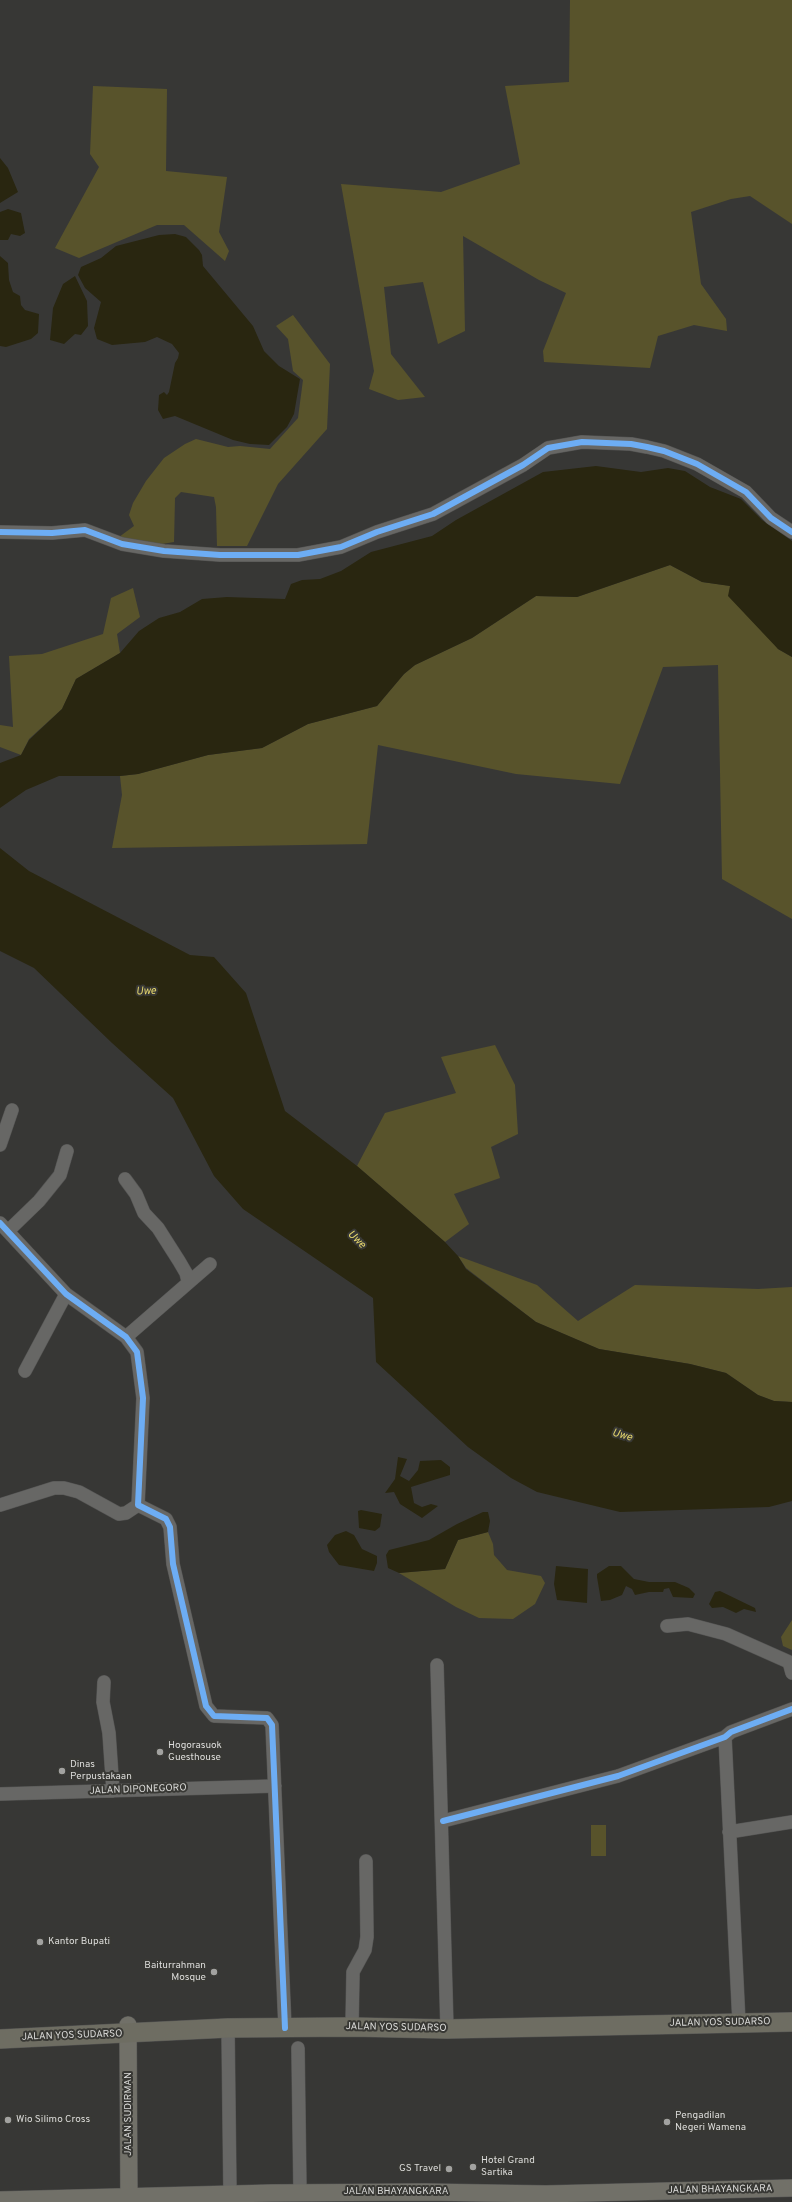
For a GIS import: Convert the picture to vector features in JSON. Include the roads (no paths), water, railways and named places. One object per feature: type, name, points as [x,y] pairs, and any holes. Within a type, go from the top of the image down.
[{"type":"highway","name":"JALAN YOS SUDARSO","points":[[739,2017],[792,2010]]},
{"type":"highway","name":"JALAN YOS SUDARSO","points":[[0,2039],[128,2030],[285,2024],[447,2024],[739,2017],[792,2022]]},
{"type":"highway","name":"JALAN YOS SUDARSO","points":[[0,2028],[128,2030],[228,2028],[285,2024]]},
{"type":"main road","name":"JALAN SUDIRMAN","points":[[128,2030],[129,2199]]},
{"type":"main road","name":"JALAN BHAYANGKARA","points":[[0,2200],[129,2199],[230,2195],[272,2198],[300,2193],[425,2192],[546,2198],[674,2197],[792,2188]]},
{"type":"street","points":[[0,532],[52,533],[85,530],[122,544],[164,551],[220,555],[298,555],[341,547],[377,532],[433,514],[524,465],[548,448],[582,442],[642,446],[664,451],[697,464],[746,492],[771,518],[792,532]]},
{"type":"street","points":[[0,1145],[12,1110]]},
{"type":"street","points":[[67,1151],[60,1176],[39,1201],[4,1227],[66,1294],[126,1337],[137,1352],[143,1398],[138,1505]]},
{"type":"street","points":[[125,1179],[136,1194],[144,1214],[158,1228],[179,1261],[186,1273],[188,1281]]},
{"type":"street","points":[[126,1337],[188,1281],[210,1264]]},
{"type":"street","points":[[25,1371],[66,1294]]},
{"type":"street","points":[[0,1505],[54,1488],[64,1488],[79,1492],[119,1514],[126,1514],[138,1505]]},
{"type":"street","points":[[138,1505],[166,1519],[170,1527],[173,1564],[206,1706],[214,1716],[267,1718],[272,1725],[276,1786],[285,2024]]},
{"type":"street","points":[[667,1626],[688,1624],[726,1634],[789,1662],[792,1673]]},
{"type":"street","points":[[438,1665],[447,2024]]},
{"type":"street","points":[[104,1682],[103,1702],[109,1733],[114,1790]]},
{"type":"street","points":[[443,1821],[618,1776],[725,1737],[731,1732],[792,1709]]},
{"type":"street","points":[[725,1737],[739,2017]]},
{"type":"street","name":"JALAN DIPONEGORO","points":[[0,1794],[276,1786]]},
{"type":"street","points":[[729,1832],[792,1822]]},
{"type":"street","points":[[352,2023],[353,1972],[365,1950],[367,1937],[366,1861]]},
{"type":"street","points":[[228,2028],[230,2195]]},
{"type":"street","points":[[298,2048],[300,2193]]},
{"type":"water","points":[[0,158],[8,168],[18,192],[0,203]]},
{"type":"water","points":[[8,209],[21,213],[25,233],[20,236],[11,234],[8,240],[0,240],[0,212]]},
{"type":"water","points":[[175,234],[186,237],[199,250],[202,255],[203,266],[253,326],[264,351],[279,366],[300,379],[294,414],[287,427],[269,445],[250,444],[233,440],[175,416],[163,419],[158,410],[159,395],[164,392],[167,395],[169,392],[175,363],[179,353],[172,344],[157,337],[145,342],[112,345],[97,339],[94,328],[101,302],[85,288],[78,275],[81,267],[101,258],[116,246],[159,235]]},
{"type":"water","points":[[0,256],[8,263],[9,280],[13,292],[20,296],[21,305],[25,310],[39,314],[38,333],[31,339],[6,347],[0,346]]},
{"type":"water","points":[[75,276],[87,301],[88,326],[81,335],[75,334],[64,344],[50,340],[53,308],[63,284]]},
{"type":"water","points":[[596,466],[641,472],[668,468],[685,471],[710,487],[741,499],[762,520],[792,541],[792,657],[778,649],[728,596],[730,586],[702,582],[670,565],[577,597],[536,596],[472,638],[415,665],[404,674],[377,706],[308,724],[262,748],[208,755],[138,774],[120,776],[59,776],[26,790],[0,808],[0,763],[21,755],[29,740],[62,709],[76,679],[120,653],[139,631],[159,618],[180,612],[202,599],[227,597],[285,599],[291,584],[302,580],[320,579],[341,571],[371,552],[432,536],[456,520],[543,472]]},
{"type":"water","name":"Uwe","points":[[0,848],[29,871],[190,955],[214,957],[246,993],[285,1111],[357,1166],[445,1242],[458,1256],[466,1269],[536,1322],[599,1349],[690,1364],[726,1373],[758,1395],[774,1401],[792,1402],[792,1501],[769,1507],[620,1512],[537,1492],[511,1478],[468,1447],[376,1362],[373,1298],[243,1209],[214,1176],[173,1098],[112,1043],[34,968],[0,951]]},
{"type":"water","points":[[398,1457],[407,1459],[400,1476],[409,1481],[418,1470],[420,1461],[441,1460],[450,1467],[450,1475],[411,1487],[414,1503],[422,1507],[431,1504],[438,1506],[422,1518],[400,1504],[394,1492],[385,1493],[395,1479]]},
{"type":"water","points":[[361,1510],[382,1514],[380,1527],[375,1531],[359,1528],[358,1511]]},
{"type":"water","points":[[483,1512],[488,1512],[490,1521],[488,1532],[458,1540],[445,1569],[399,1573],[388,1568],[386,1555],[389,1550],[429,1540],[457,1524]]},
{"type":"water","points":[[346,1531],[354,1535],[362,1549],[377,1556],[377,1563],[374,1571],[339,1565],[329,1552],[327,1545],[335,1535]]},
{"type":"water","points":[[556,1566],[588,1569],[587,1603],[557,1600],[554,1584]]},
{"type":"water","points":[[609,1566],[621,1566],[634,1579],[649,1582],[675,1582],[689,1588],[695,1594],[693,1598],[673,1597],[669,1588],[664,1589],[663,1592],[649,1592],[635,1595],[632,1589],[626,1586],[622,1595],[610,1600],[601,1601],[597,1574]]},
{"type":"water","points":[[720,1591],[755,1608],[756,1612],[744,1609],[736,1613],[723,1607],[712,1608],[709,1604],[715,1592]]},
{"type":"place","name":"Hogorasuok Guesthouse","points":[[160,1752]]},
{"type":"place","name":"Dinas Perpustakaan","points":[[62,1771]]},
{"type":"place","name":"Kantor Bupati","points":[[40,1942]]},
{"type":"place","name":"Baiturrahman Mosque","points":[[214,1972]]},
{"type":"place","name":"Wio Silimo Cross","points":[[8,2120]]},
{"type":"place","name":"Pengadilan Negeri Wamena","points":[[667,2122]]},
{"type":"place","name":"Hotel Grand Sartika","points":[[473,2167]]},
{"type":"place","name":"GS Travel","points":[[449,2169]]}]
